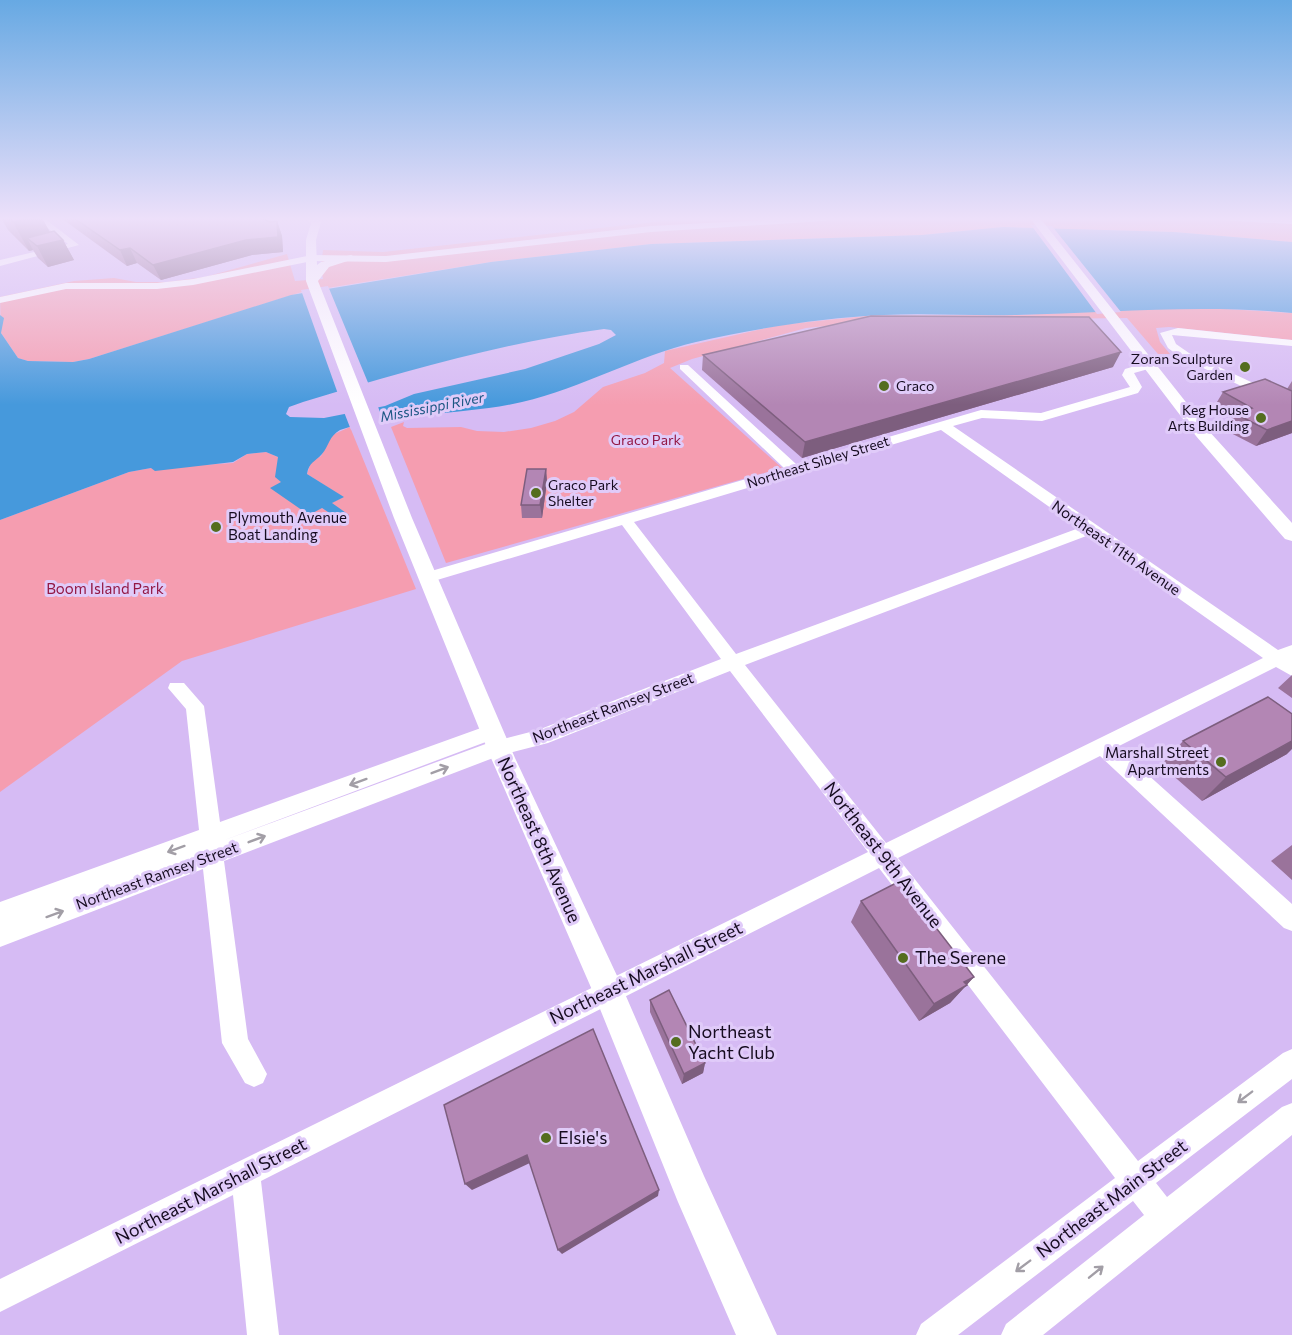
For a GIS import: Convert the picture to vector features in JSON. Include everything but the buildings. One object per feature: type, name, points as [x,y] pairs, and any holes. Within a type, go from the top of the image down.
[{"type":"main road","name":"Northeast 8th Avenue","points":[[312,280],[427,578],[495,740],[608,992],[691,1189],[757,1335]]},
{"type":"main road","points":[[1082,280],[1228,466],[1292,535]]},
{"type":"street","points":[[0,300],[60,287],[168,285],[202,280]]},
{"type":"street","points":[[1292,343],[1178,331],[1165,333],[1172,346],[1185,355],[1292,406]]},
{"type":"street","name":"Northeast Sibley Street","points":[[427,578],[981,414],[1042,417],[1134,390],[1136,387],[1128,375],[1129,371],[1185,355]]},
{"type":"street","points":[[684,368],[793,469]]},
{"type":"street","name":"Northeast 11th Avenue","points":[[942,425],[1090,529],[1287,660]]},
{"type":"street","name":"Northeast 9th Avenue","points":[[626,520],[635,536],[1164,1217]]},
{"type":"street","name":"Northeast Ramsey Street","points":[[0,935],[211,847],[495,740],[542,737],[734,662],[1090,529]]},
{"type":"street","name":"Northeast Marshall Street","points":[[0,1296],[884,855],[1103,747],[1287,660]]},
{"type":"street","points":[[177,688],[195,706],[235,1043],[254,1074]]},
{"type":"street","points":[[1103,747],[1292,920]]},
{"type":"street","name":"Northeast Ramsey Street","points":[[0,913],[211,847]]},
{"type":"street","name":"Northeast Main Street","points":[[932,1335],[1292,1062]]},
{"type":"street","points":[[1017,1335],[1292,1117]]},
{"type":"street","points":[[246,1174],[262,1335]]},
{"type":"green space","points":[[376,280],[302,292],[89,359],[73,362],[28,361],[18,358],[1,333],[0,297],[74,281]]},
{"type":"green space","name":"Graco Park","points":[[1192,307],[1292,313],[1292,340],[1169,327],[1156,328],[1160,342],[1170,354],[1158,354],[1127,318],[876,321],[806,328],[692,359],[670,368],[782,468],[446,563],[391,427],[404,422],[403,426],[407,428],[461,427],[477,431],[504,432],[531,428],[555,421],[574,412],[603,387],[645,373],[664,363],[665,351],[780,325],[865,316],[1016,315]]},
{"type":"green space","name":"Boom Island Park","points":[[350,427],[416,589],[182,661],[0,792],[0,520],[129,472],[151,468],[233,463],[247,454],[266,452],[278,457],[282,482],[271,488],[322,508],[340,520],[348,516],[331,503],[343,497],[307,474],[311,462],[321,456],[332,435]]},
{"type":"water","name":"Mississippi River","points":[[380,280],[1292,280],[1292,313],[1188,309],[1015,315],[900,314],[860,316],[766,328],[674,348],[566,389],[522,402],[477,410],[408,416],[340,430],[311,465],[307,474],[344,497],[332,503],[349,515],[340,520],[322,508],[309,515],[270,488],[281,482],[275,477],[278,457],[266,452],[247,454],[233,462],[155,471],[151,468],[129,472],[0,520],[0,315],[4,318],[1,333],[18,358],[28,361],[73,362],[89,359],[291,295]],"holes":[[[604,329],[611,330],[616,335],[599,344],[525,369],[414,394],[385,406],[324,418],[290,417],[286,414],[289,407],[303,402],[490,350]]]},
{"type":"pier","points":[[1072,280],[1096,280],[1121,312],[1097,314]]},
{"type":"pier","points":[[328,286],[369,385],[338,394],[301,290]]},
{"type":"pier","points":[[377,404],[384,423],[351,430],[344,412]]},
{"type":"place","name":"Zoran Sculpture Garden","points":[[1245,367]]},
{"type":"place","name":"Graco","points":[[884,386]]},
{"type":"place","name":"Keg House Arts Building","points":[[1261,418]]},
{"type":"place","name":"Graco Park Shelter","points":[[536,493]]},
{"type":"place","name":"Plymouth Avenue Boat Landing","points":[[216,527]]},
{"type":"place","name":"Marshall Street Apartments","points":[[1221,762]]},
{"type":"place","name":"The Serene","points":[[903,958]]},
{"type":"place","name":"Northeast Yacht Club","points":[[676,1042]]},
{"type":"place","name":"Elsie's","points":[[546,1138]]}]
